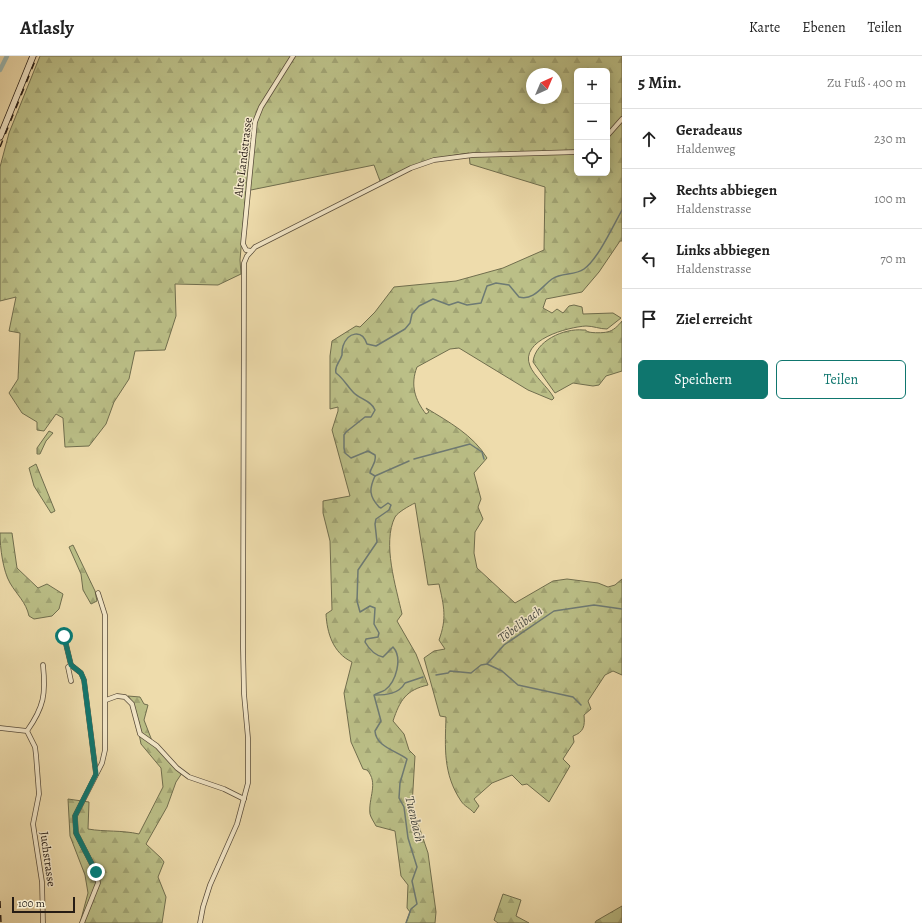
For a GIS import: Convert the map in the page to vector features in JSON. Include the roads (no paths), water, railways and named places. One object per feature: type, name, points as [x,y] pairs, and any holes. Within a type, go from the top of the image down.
[{"type":"main road","points":[[0,137],[33,56]]},
{"type":"street","name":"Alte Landstrasse","points":[[251,251],[246,250],[243,244],[255,122],[261,107],[293,56]]},
{"type":"street","points":[[610,133],[622,119]]},
{"type":"street","points":[[200,923],[210,885],[230,844],[244,799],[249,775],[244,686],[244,263],[251,251],[314,216],[411,168],[434,160],[473,155],[574,152]]},
{"type":"street","points":[[82,923],[98,883],[96,872],[76,833],[75,816],[96,774],[105,750],[105,615],[98,593]]},
{"type":"street","points":[[64,636],[71,665],[81,673],[84,680],[96,774]]},
{"type":"street","points":[[0,728],[27,731],[42,706],[44,693],[43,665]]},
{"type":"street","points":[[71,665],[68,667],[71,681]]},
{"type":"street","points":[[106,700],[117,696],[125,696],[132,704],[140,734],[157,746],[177,768],[189,778],[224,790],[244,799]]},
{"type":"street","name":"Juchstrasse","points":[[27,731],[35,747],[36,755],[39,794],[33,824],[42,882],[43,923]]},
{"type":"waterway","points":[[0,70],[7,56]]},
{"type":"waterway","name":"Tuenbach","points":[[406,923],[411,909],[417,904],[412,881],[417,867],[408,838],[404,807],[399,798],[400,783],[407,759],[383,745],[376,736],[375,731],[381,721],[374,695],[385,690],[389,686],[397,670],[398,657],[393,647],[383,657],[374,653],[368,647],[365,642],[366,639],[378,637],[379,633],[374,624],[375,608],[370,606],[360,612],[357,601],[358,570],[377,542],[375,524],[376,519],[389,510],[391,505],[388,503],[381,508],[372,496],[371,489],[375,476],[370,473],[375,460],[375,455],[368,451],[351,458],[345,453],[344,435],[346,432],[365,417],[371,417],[375,410],[371,404],[353,392],[336,373],[336,368],[342,355],[342,349],[345,341],[351,335],[359,334],[365,339],[367,344],[376,346],[405,329],[410,323],[412,314],[419,306],[433,299],[449,305],[458,302],[467,305],[481,303],[487,286],[496,283],[509,285],[519,297],[524,298],[533,295],[552,279],[560,275],[584,269],[595,258],[622,210]]},
{"type":"waterway","points":[[414,459],[470,444],[482,452],[484,459]]},
{"type":"waterway","points":[[375,476],[409,461]]},
{"type":"waterway","name":"Töbelibach","points":[[436,675],[448,673],[450,671],[471,673],[481,665],[487,664],[504,645],[554,611],[594,605],[622,609]]},
{"type":"waterway","points":[[487,664],[502,671],[518,685],[573,697],[581,705]]},
{"type":"waterway","name":"Töbelibach","points":[[375,695],[396,692],[405,683],[423,677]]},
{"type":"railway","points":[[0,147],[37,56]]},
{"type":"railway","points":[[0,901],[1,923]]}]
